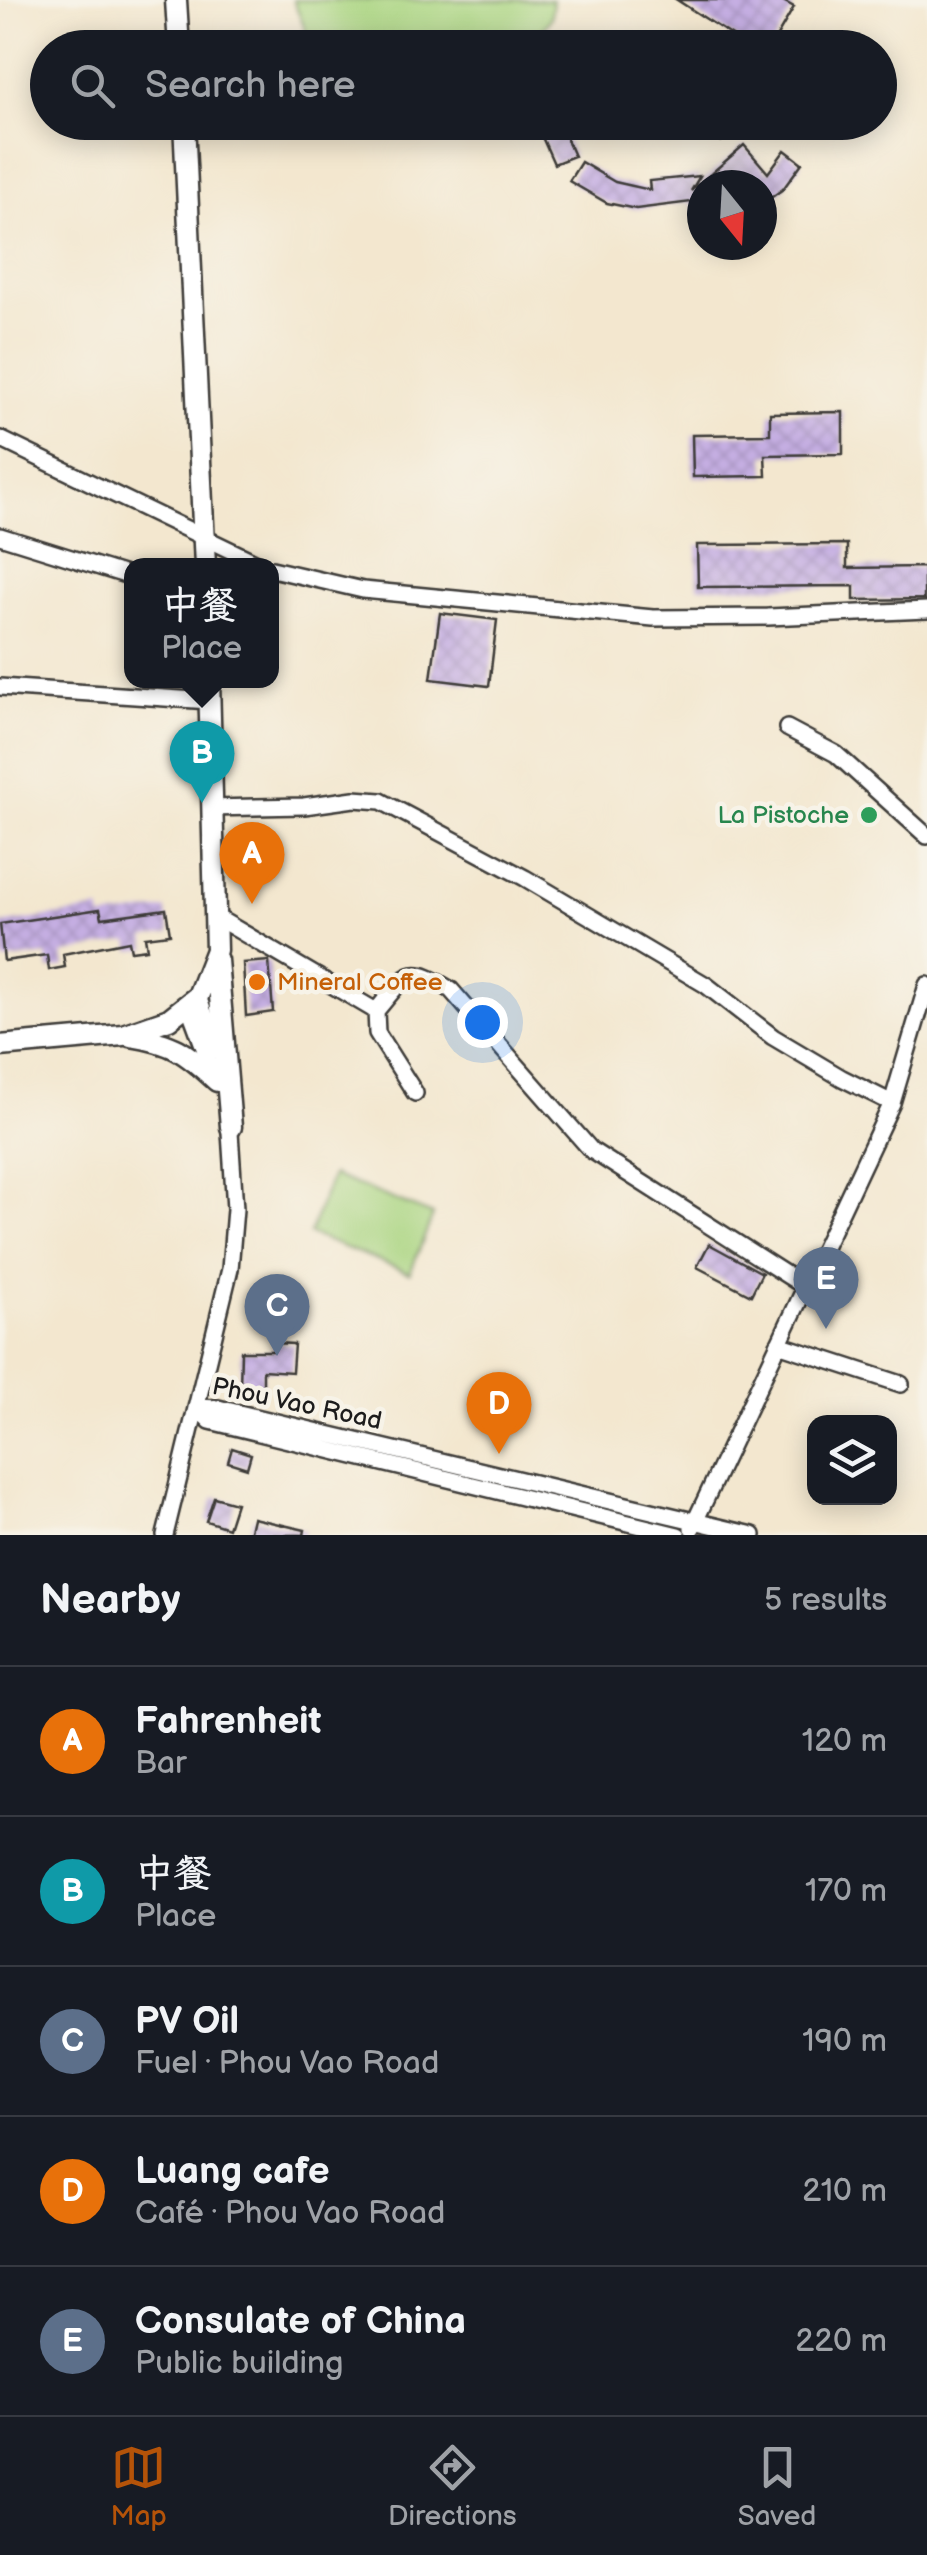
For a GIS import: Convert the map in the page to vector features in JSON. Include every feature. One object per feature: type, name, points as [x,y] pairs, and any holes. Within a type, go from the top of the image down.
[{"type":"main road","points":[[176,0],[178,30]]},
{"type":"main road","points":[[185,140],[205,558]]},
{"type":"main road","points":[[210,691],[216,950],[231,1127]]},
{"type":"main road","points":[[0,1046],[123,1035],[154,1026],[193,1001],[216,950]]},
{"type":"main road","points":[[123,1035],[167,1042],[188,1054],[216,1081]]},
{"type":"street","points":[[0,438],[246,558]]},
{"type":"street","points":[[0,536],[124,575]]},
{"type":"street","points":[[279,571],[363,590],[652,618],[927,610]]},
{"type":"street","points":[[0,687],[210,691]]},
{"type":"street","points":[[787,728],[836,754],[927,836]]},
{"type":"street","points":[[212,808],[304,806],[354,798],[380,802],[541,888],[706,985],[773,1037],[892,1103]]},
{"type":"street","points":[[216,917],[376,1011]]},
{"type":"street","points":[[415,1093],[376,1033],[376,1011],[406,976],[424,973],[451,990],[591,1150],[804,1286]]},
{"type":"street","points":[[692,1529],[892,1103],[927,984]]},
{"type":"street","points":[[193,1001],[231,1127]]},
{"type":"street","points":[[165,1535],[230,1269],[235,1210],[231,1127],[214,1037],[193,1001]]},
{"type":"street","points":[[778,1344],[901,1384]]},
{"type":"street","name":"Phou Vao Road","points":[[196,1407],[218,1408],[692,1529],[753,1535]]},
{"type":"street","name":"Phou Vao Road","points":[[196,1407],[210,1421],[678,1535]]},
{"type":"green space","points":[[293,0],[553,0],[551,18],[543,30],[306,30]]},
{"type":"green space","points":[[332,1175],[433,1215],[410,1273],[309,1234]]},
{"type":"building","points":[[677,0],[781,0],[794,7],[781,30],[723,30]]},
{"type":"building","points":[[543,140],[567,140],[574,156],[554,164]]},
{"type":"building","points":[[744,145],[765,170],[715,170]]},
{"type":"building","points":[[785,150],[802,163],[777,193],[777,170],[770,170]]},
{"type":"building","points":[[581,162],[615,182],[650,190],[649,181],[687,177],[687,203],[636,209],[607,203],[569,181]]},
{"type":"building","points":[[843,412],[843,454],[765,455],[766,476],[693,477],[692,435],[770,434],[770,413]]},
{"type":"building","points":[[847,544],[847,568],[924,567],[924,599],[854,600],[854,586],[698,587],[697,545]]},
{"type":"building","points":[[440,613],[497,620],[489,686],[431,679]]},
{"type":"building","points":[[100,909],[102,918],[166,909],[170,934],[145,937],[147,949],[131,951],[129,941],[63,954],[65,967],[49,970],[47,955],[4,961],[0,924]]},
{"type":"building","points":[[269,961],[273,1012],[246,1016],[243,963]]},
{"type":"building","points":[[709,1244],[762,1273],[751,1295],[697,1267]]},
{"type":"building","points":[[273,1343],[294,1344],[292,1372],[263,1370],[263,1389],[240,1388],[241,1351],[273,1351]]},
{"type":"building","points":[[232,1448],[251,1454],[247,1468],[228,1462]]},
{"type":"building","points":[[214,1497],[236,1503],[228,1528],[206,1521]]},
{"type":"building","points":[[253,1518],[305,1530],[304,1535],[249,1535]]},
{"type":"place","name":"中餐","points":[[202,803]]},
{"type":"place","name":"La Pistoche","points":[[869,815]]},
{"type":"place","name":"Fahrenheit","points":[[252,904]]},
{"type":"place","name":"Mineral Coffee","points":[[257,982]]},
{"type":"place","name":"Consulate of China","points":[[826,1329]]},
{"type":"place","name":"PV Oil","points":[[277,1356]]},
{"type":"place","name":"Luang cafe","points":[[499,1454]]}]
